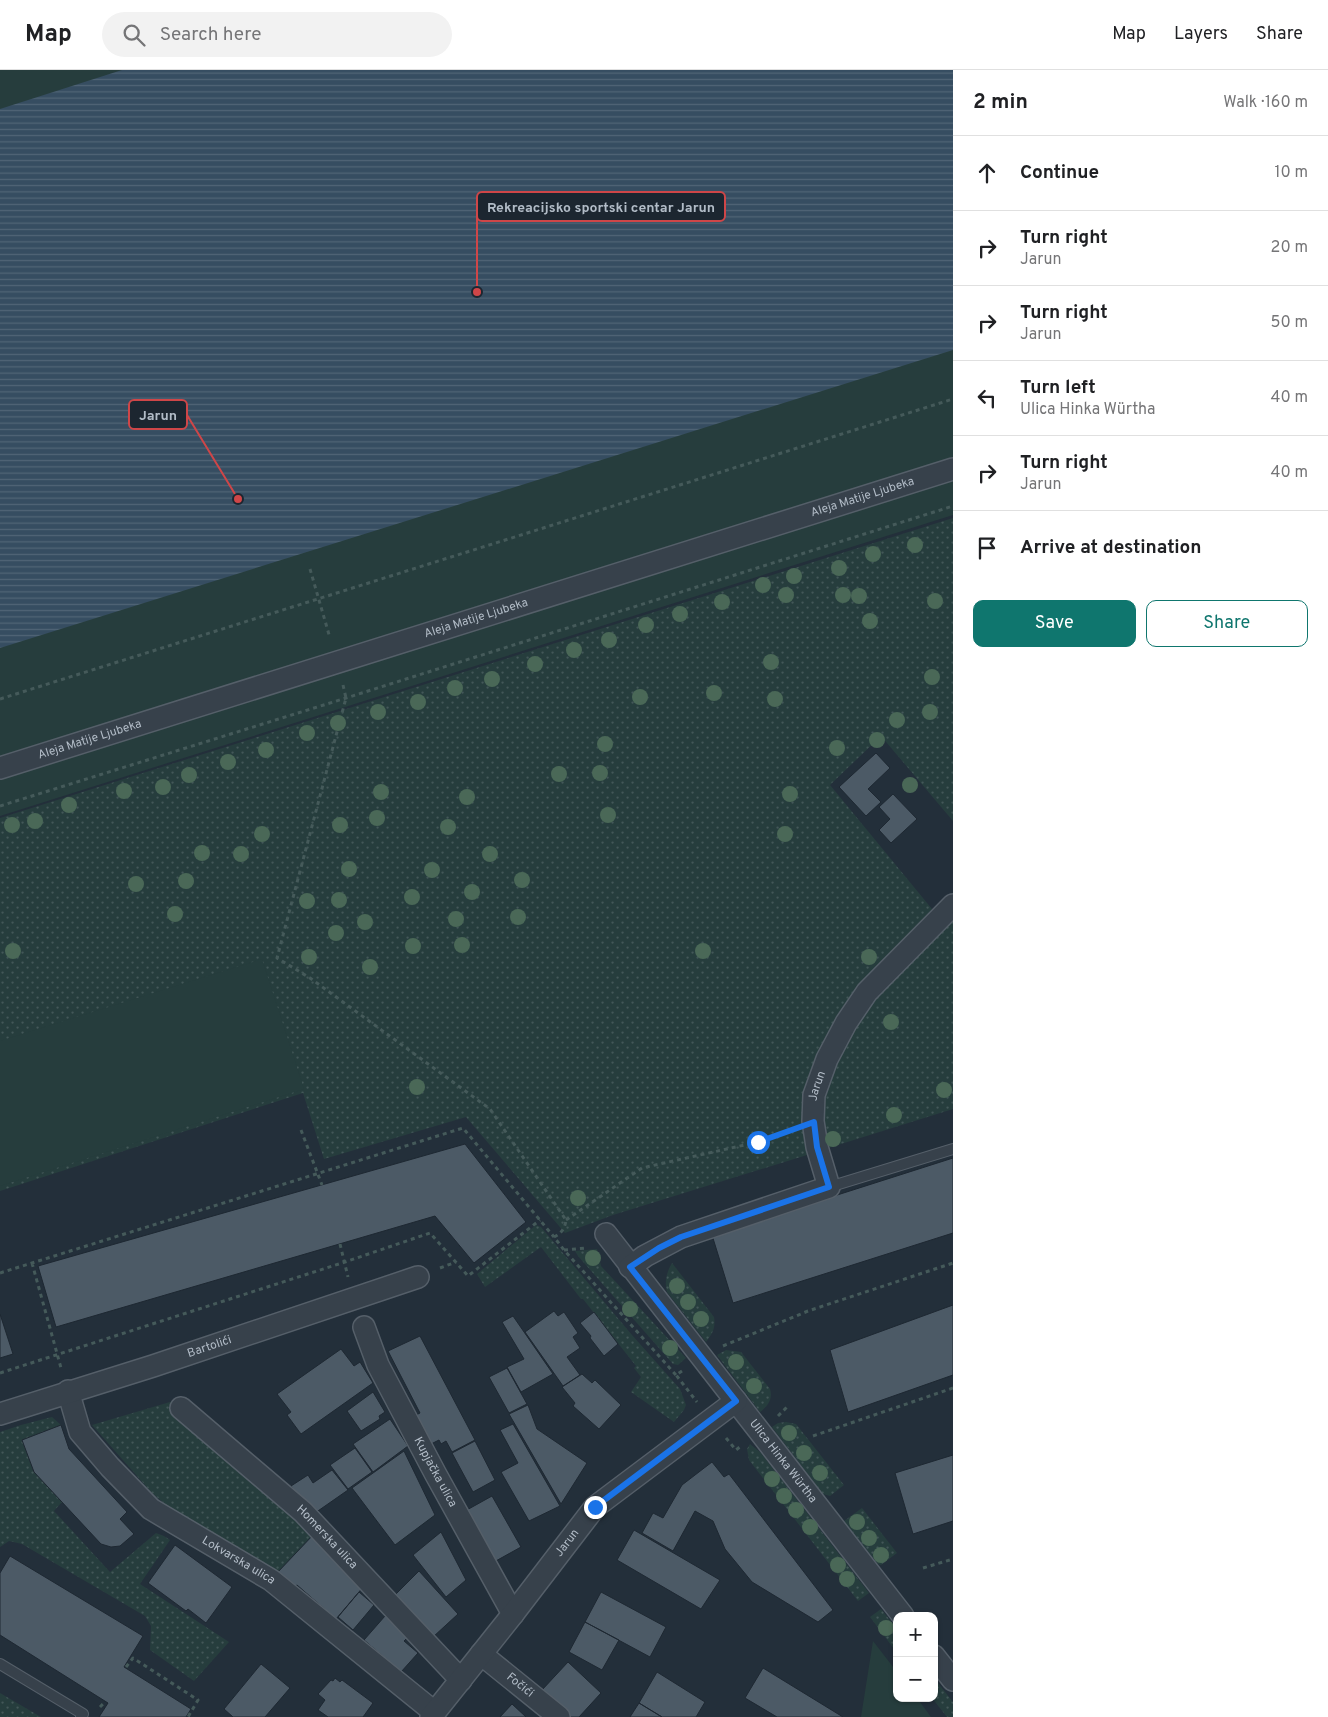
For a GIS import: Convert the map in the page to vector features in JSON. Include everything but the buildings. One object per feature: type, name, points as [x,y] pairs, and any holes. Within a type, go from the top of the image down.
[{"type":"street","name":"Aleja Matije Ljubeka","points":[[0,768],[953,469]]},
{"type":"street","name":"Jarun","points":[[829,1187],[817,1147],[814,1122],[814,1095],[827,1059],[846,1023],[867,992],[953,905]]},
{"type":"street","points":[[630,1267],[652,1252],[681,1237],[829,1187]]},
{"type":"street","name":"Ulica Hinka Würtha","points":[[606,1234],[900,1612]]},
{"type":"street","name":"Bartolići","points":[[0,1414],[153,1366],[418,1277]]},
{"type":"street","name":"Kupjačka ulica","points":[[364,1327],[382,1374],[434,1473],[513,1614]]},
{"type":"street","name":"Lokvarska ulica","points":[[68,1392],[80,1432],[110,1467],[151,1509],[271,1580],[432,1715]]},
{"type":"street","name":"Jarun","points":[[432,1715],[595,1507],[736,1401]]},
{"type":"street","name":"Homerska ulica","points":[[181,1408],[303,1512],[461,1680]]},
{"type":"street","name":"Fočići","points":[[481,1654],[559,1717]]},
{"type":"street","points":[[935,1657],[953,1680]]},
{"type":"lane","points":[[829,1187],[953,1149]]},
{"type":"lane","points":[[0,1664],[83,1714],[81,1717]]},
{"type":"path","points":[[0,699],[953,399]]},
{"type":"path","points":[[0,806],[953,506]]},
{"type":"path","points":[[310,569],[337,662]]},
{"type":"path","points":[[346,698],[277,958],[310,978],[490,1109],[566,1220],[560,1234],[554,1237]]},
{"type":"path","points":[[566,1220],[642,1168],[758,1142],[814,1122]]},
{"type":"path","points":[[0,1273],[463,1128],[564,1250],[676,1375]]},
{"type":"path","points":[[301,1130],[322,1185]]},
{"type":"path","points":[[0,1373],[430,1233],[468,1276],[540,1220]]},
{"type":"path","points":[[340,1244],[354,1298]]},
{"type":"path","points":[[32,1263],[68,1392]]},
{"type":"path","points":[[743,1337],[808,1311],[953,1263]]},
{"type":"path","points":[[813,1436],[953,1388]]},
{"type":"path","points":[[923,1568],[953,1559]]},
{"type":"path","points":[[126,1667],[133,1658],[198,1700],[188,1717]]},
{"type":"green space","points":[[0,70],[953,70],[953,515],[0,816]]},
{"type":"green space","points":[[953,518],[953,821],[881,736],[830,785],[932,909],[862,987],[804,1116],[807,1155],[613,1215],[565,1233],[466,1117],[324,1159],[303,1093],[0,1191],[0,818]]},
{"type":"green space","points":[[953,917],[953,1109],[825,1149],[823,1105],[834,1065],[866,1008]]},
{"type":"green space","points":[[262,959],[304,1089],[0,1186],[0,1041]]},
{"type":"green space","points":[[536,1225],[541,1227],[680,1389],[686,1405],[674,1422],[631,1392],[641,1377],[634,1368],[636,1366],[541,1247],[485,1287],[477,1274]]},
{"type":"green space","points":[[597,1249],[601,1266],[686,1358],[678,1365],[673,1364],[575,1251]]},
{"type":"green space","points":[[672,1263],[714,1317],[713,1331],[706,1342],[667,1292],[666,1277]]},
{"type":"green space","points":[[726,1350],[741,1352],[770,1389],[771,1396],[769,1402],[760,1412],[717,1355]]},
{"type":"green space","points":[[187,1397],[175,1414],[314,1534],[277,1573],[184,1520],[152,1493],[92,1425]]},
{"type":"green space","points":[[52,1417],[61,1425],[22,1440],[34,1472],[62,1502],[54,1511],[110,1572],[156,1533],[170,1540],[140,1584],[229,1642],[194,1681],[150,1650],[151,1626],[145,1616],[22,1544],[9,1541],[0,1547],[0,1432]]},
{"type":"green space","points":[[778,1423],[796,1424],[844,1485],[830,1496],[823,1494],[772,1427]]},
{"type":"green space","points":[[750,1444],[760,1452],[869,1593],[858,1601],[749,1460],[747,1449]]},
{"type":"green space","points":[[862,1508],[897,1553],[881,1565],[878,1564],[844,1521]]},
{"type":"green space","points":[[881,1609],[893,1624],[893,1648],[870,1617]]},
{"type":"green space","points":[[873,1641],[893,1667],[893,1702],[920,1702],[931,1717],[861,1717]]},
{"type":"green space","points":[[938,1683],[953,1702],[953,1717],[947,1717],[935,1702],[938,1702]]},
{"type":"green space","points":[[0,1693],[41,1717],[0,1717]]},
{"type":"water","points":[[122,70],[953,70],[953,350],[0,648],[0,109]]},
{"type":"place","name":"Rekreacijsko sportski centar Jarun","points":[[477,292]]},
{"type":"place","name":"Jarun","points":[[238,499]]},
{"type":"route","points":[[595,1507],[736,1401],[630,1267],[645,1256],[681,1237],[829,1187],[817,1147],[814,1122],[758,1142]]}]
